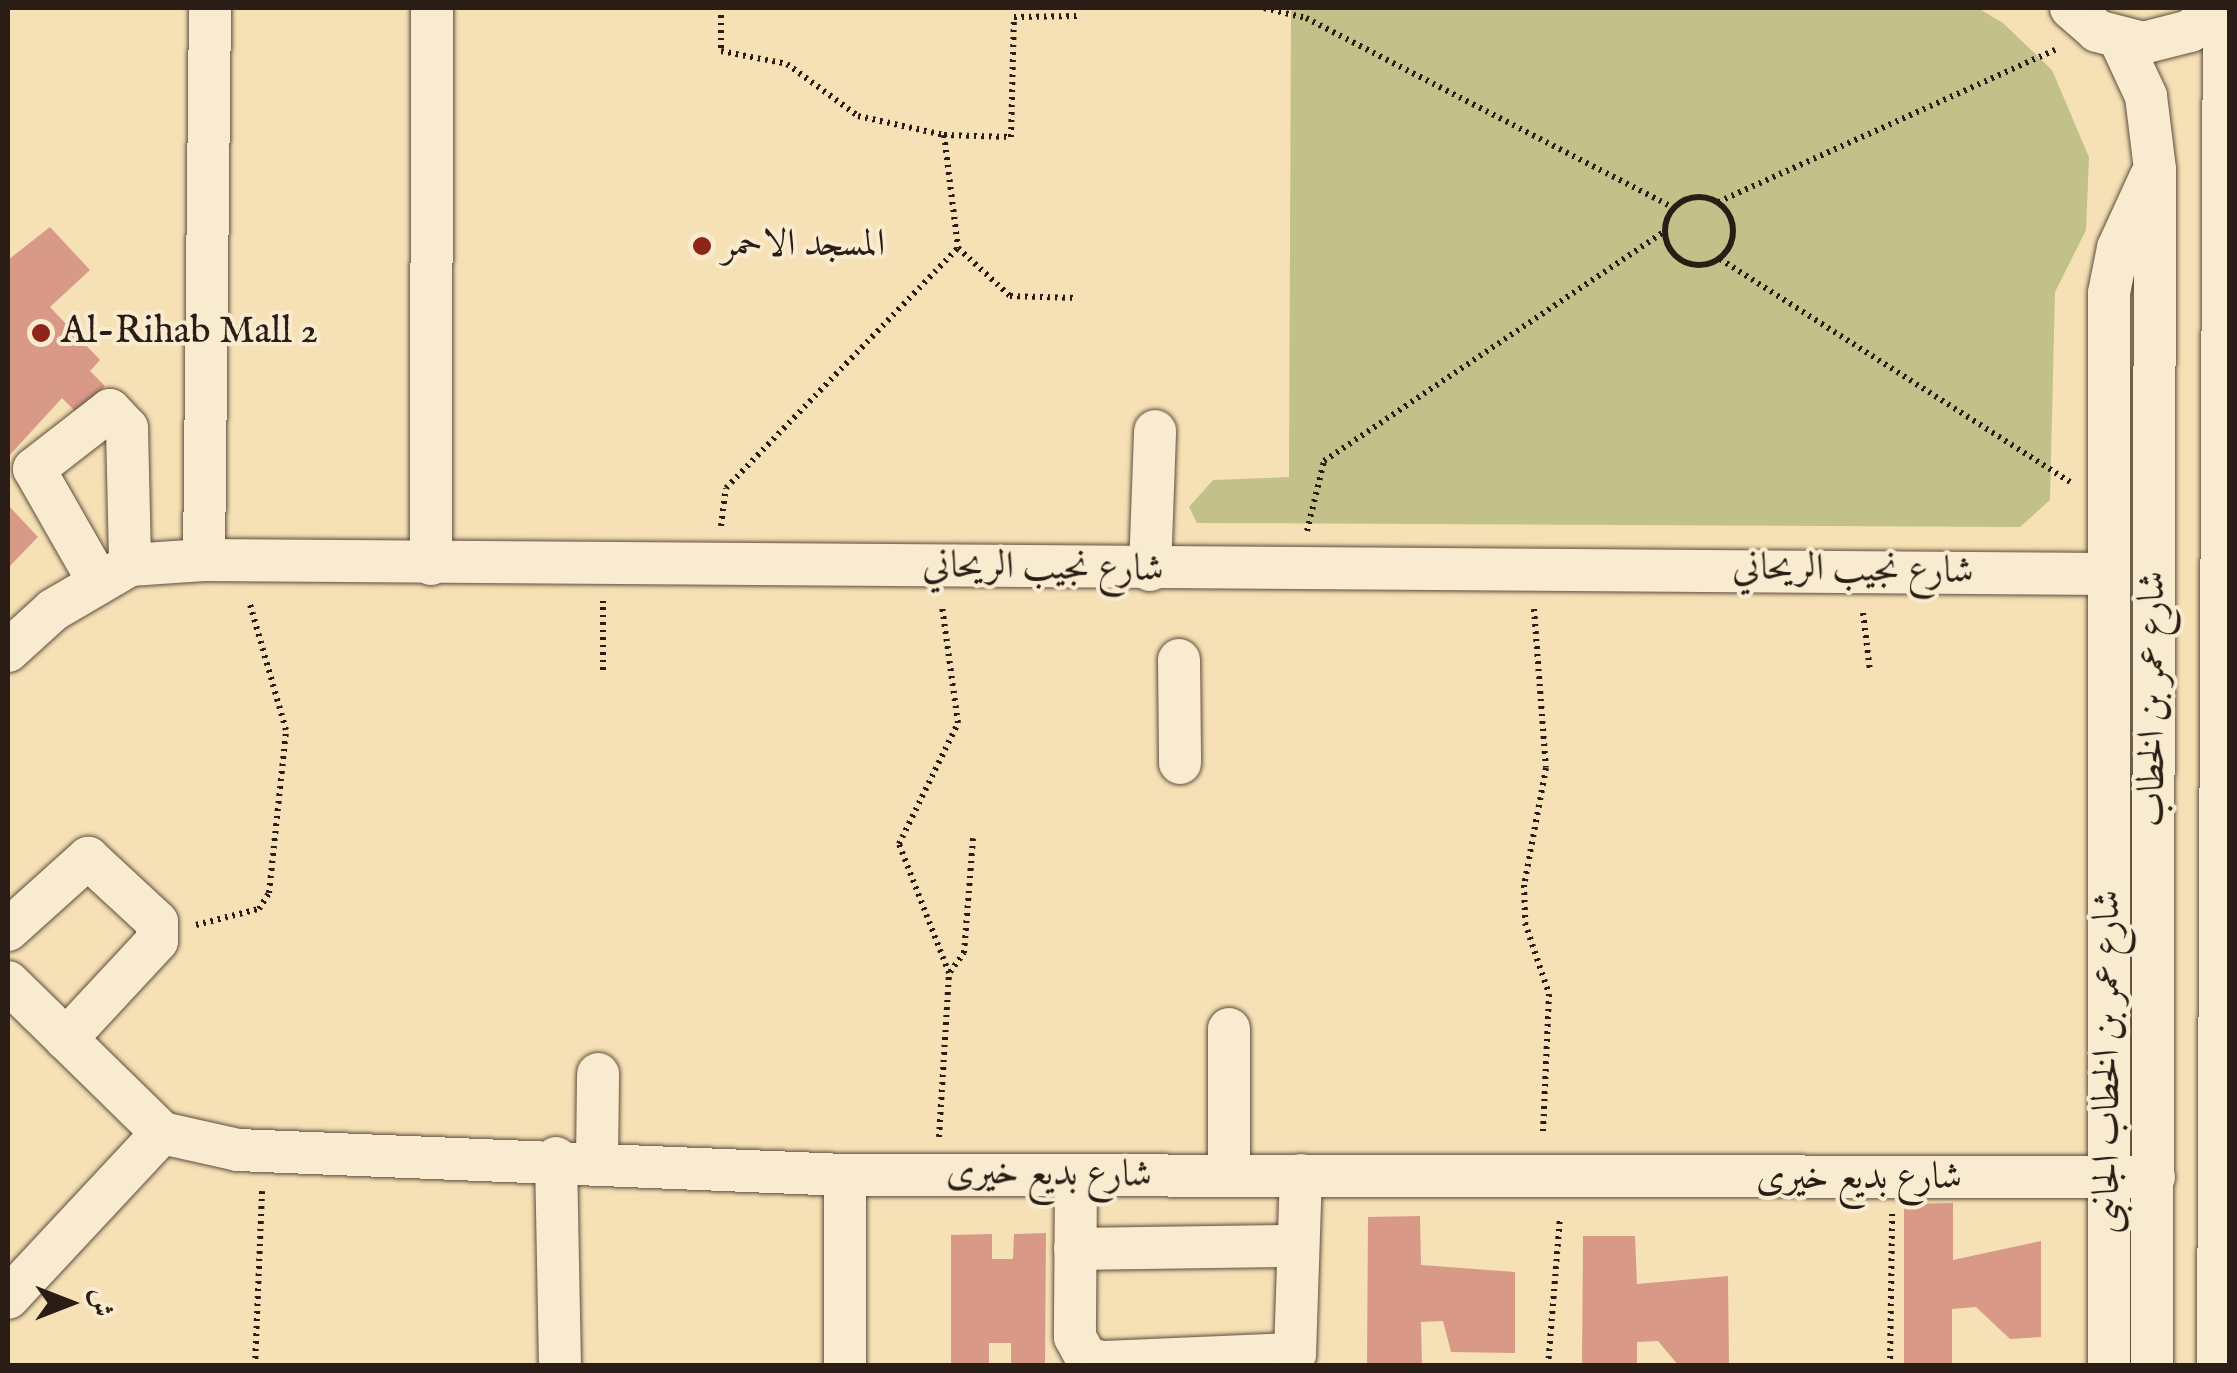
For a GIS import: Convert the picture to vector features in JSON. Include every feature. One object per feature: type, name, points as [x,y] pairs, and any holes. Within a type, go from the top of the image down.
[{"type":"street","points":[[210,8],[220,560]]},
{"type":"street","points":[[431,564],[432,8]]},
{"type":"street","points":[[2096,26],[2168,40],[2216,8]]},
{"type":"street","name":"شارع عمر بن الخطاب","points":[[2218,1366],[2225,673],[2224,8]]},
{"type":"street","name":"شارع عمر بن الخطاب","points":[[2096,26],[2146,96],[2155,168],[2152,1366]]},
{"type":"street","name":"شارع عمر بن الخطاب الجانبى","points":[[2109,1366],[2109,293],[2118,248],[2155,168]]},
{"type":"street","points":[[1150,570],[1155,431]]},
{"type":"street","name":"شارع نجيب الريحاني","points":[[8,651],[114,573],[220,560],[1150,570],[1528,565],[2107,574]]},
{"type":"street","points":[[1178,660],[1180,763]]},
{"type":"street","points":[[8,930],[88,858],[160,932],[66,1039]]},
{"type":"street","points":[[8,982],[162,1133],[8,1298]]},
{"type":"street","points":[[1229,1029],[1229,1176]]},
{"type":"street","points":[[560,1366],[576,1160],[598,1074]]},
{"type":"street","name":"شارع بديع خيرى","points":[[162,1133],[264,1150],[576,1160],[845,1175],[1300,1175],[1551,1180],[2154,1177]]},
{"type":"street","points":[[845,1175],[845,1366]]},
{"type":"street","points":[[1076,1178],[1075,1337],[1086,1358],[1102,1362],[1295,1354],[1300,1175]]},
{"type":"street","points":[[1075,1249],[1298,1246]]},
{"type":"path","points":[[721,8],[720,51],[787,64],[858,116],[944,136],[1011,137],[1014,17],[1077,16]]},
{"type":"path","points":[[1264,8],[1306,18],[1674,208]]},
{"type":"path","points":[[1306,566],[1309,506],[1324,461],[1665,231],[1674,208],[1687,199],[1718,202],[2096,26]]},
{"type":"path","points":[[944,136],[958,248],[1010,296],[1077,298]]},
{"type":"path","points":[[1718,202],[1732,230],[1720,259]]},
{"type":"path","points":[[1665,231],[1684,262],[1720,259],[2108,507]]},
{"type":"path","points":[[716,566],[726,488],[958,248]]},
{"type":"path","points":[[160,932],[259,909],[269,893],[286,730],[220,560]]},
{"type":"path","points":[[603,670],[604,565]]},
{"type":"path","points":[[1528,565],[1546,724],[1542,811],[1524,885],[1525,923],[1549,994],[1548,1366]]},
{"type":"path","points":[[936,568],[958,722],[899,844],[949,973],[937,1174]]},
{"type":"path","points":[[1864,572],[1870,671]]},
{"type":"path","points":[[949,973],[964,953],[974,838]]},
{"type":"path","points":[[255,1366],[264,1150]]},
{"type":"path","points":[[1890,1366],[1893,1178]]},
{"type":"shaded area","points":[[1291,8],[1978,8],[2003,23],[2052,70],[2089,157],[2086,230],[2055,292],[2050,500],[2020,527],[1197,523],[1189,507],[1213,480],[1289,477]]},
{"type":"building","name":"Al-Rihab Mall 2","points":[[50,227],[90,270],[50,307],[100,360],[90,371],[105,386],[77,413],[62,398],[8,457],[8,260]]},
{"type":"building","points":[[8,505],[38,537],[8,568]]},
{"type":"building","points":[[1953,1203],[1953,1260],[2041,1241],[2041,1337],[2010,1339],[1976,1307],[1952,1309],[1952,1366],[1904,1366],[1904,1204]]},
{"type":"building","points":[[1420,1216],[1421,1265],[1515,1272],[1515,1353],[1451,1352],[1443,1321],[1421,1322],[1422,1366],[1367,1366],[1368,1217]]},
{"type":"building","points":[[1046,1233],[1045,1366],[1011,1366],[1011,1343],[989,1343],[989,1366],[951,1366],[951,1235],[992,1234],[992,1259],[1013,1259],[1014,1234]]},
{"type":"building","points":[[1583,1236],[1635,1236],[1637,1284],[1728,1276],[1729,1366],[1679,1366],[1658,1341],[1637,1342],[1637,1366],[1582,1366]]},
{"type":"place","name":"المسجد الاحمر","points":[[702,246]]},
{"type":"place","name":"Al-Rihab Mall 2","points":[[41,333]]}]
